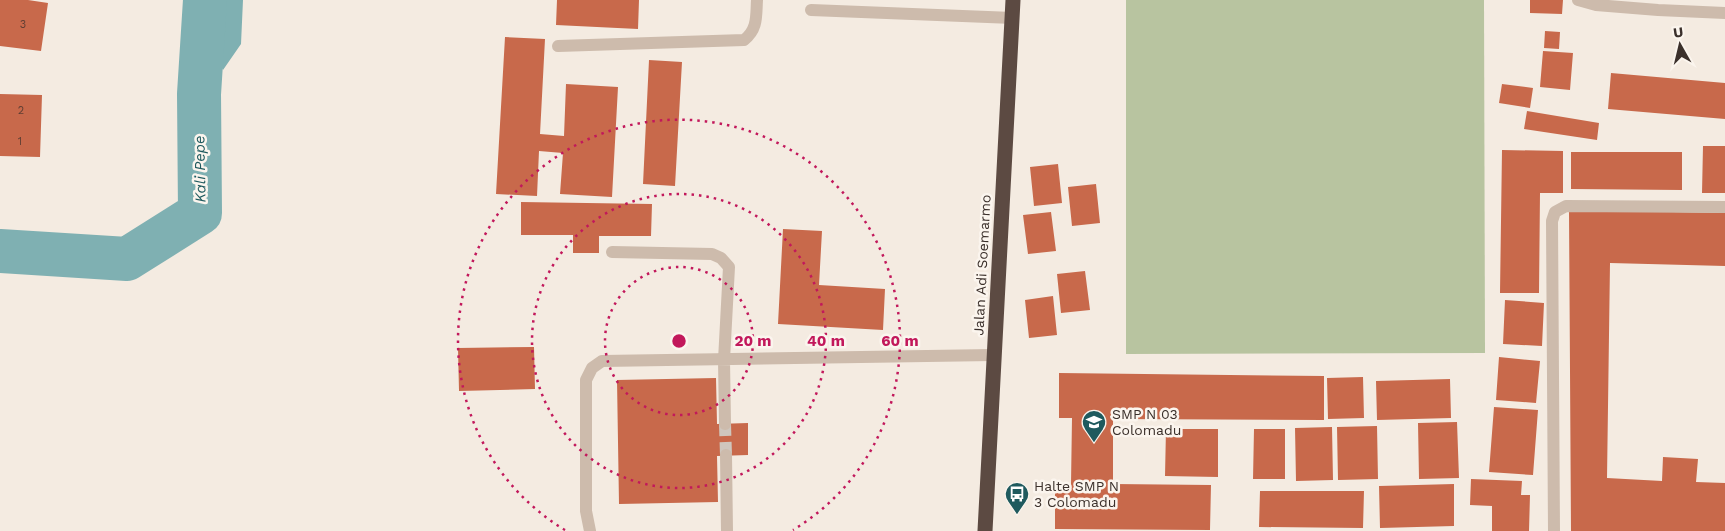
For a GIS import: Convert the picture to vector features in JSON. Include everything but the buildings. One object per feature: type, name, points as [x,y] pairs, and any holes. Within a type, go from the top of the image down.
[{"type":"highway","name":"Jalan Adi Soemarmo","points":[[985,531],[993,354],[1014,0]]},
{"type":"street","points":[[558,46],[744,40],[752,34],[756,20],[757,0]]},
{"type":"street","points":[[1578,0],[1596,5],[1658,10],[1725,12]]},
{"type":"street","points":[[811,10],[856,6],[1012,18]]},
{"type":"street","points":[[1554,531],[1552,221],[1555,212],[1566,206],[1725,207]]},
{"type":"street","points":[[612,252],[712,254],[721,258],[729,267],[724,360],[725,424]]},
{"type":"street","points":[[590,531],[586,511],[586,380],[592,368],[602,361],[993,354]]},
{"type":"street","points":[[726,456],[727,531]]},
{"type":"green space","points":[[1126,0],[1484,0],[1485,353],[1126,354]]},
{"type":"water","points":[[190,0],[243,0],[241,44],[223,70],[215,56],[204,18]]},
{"type":"waterway","name":"Kali Pepe","points":[[0,251],[127,259],[200,213],[199,94],[205,0]]},
{"type":"tunnel","points":[[725,424],[726,455]]},
{"type":"place","name":"SMP N 03 Colomadu","points":[[1094,443]]},
{"type":"place","name":"Halte SMP N 3 Colomadu","points":[[1017,515]]}]
